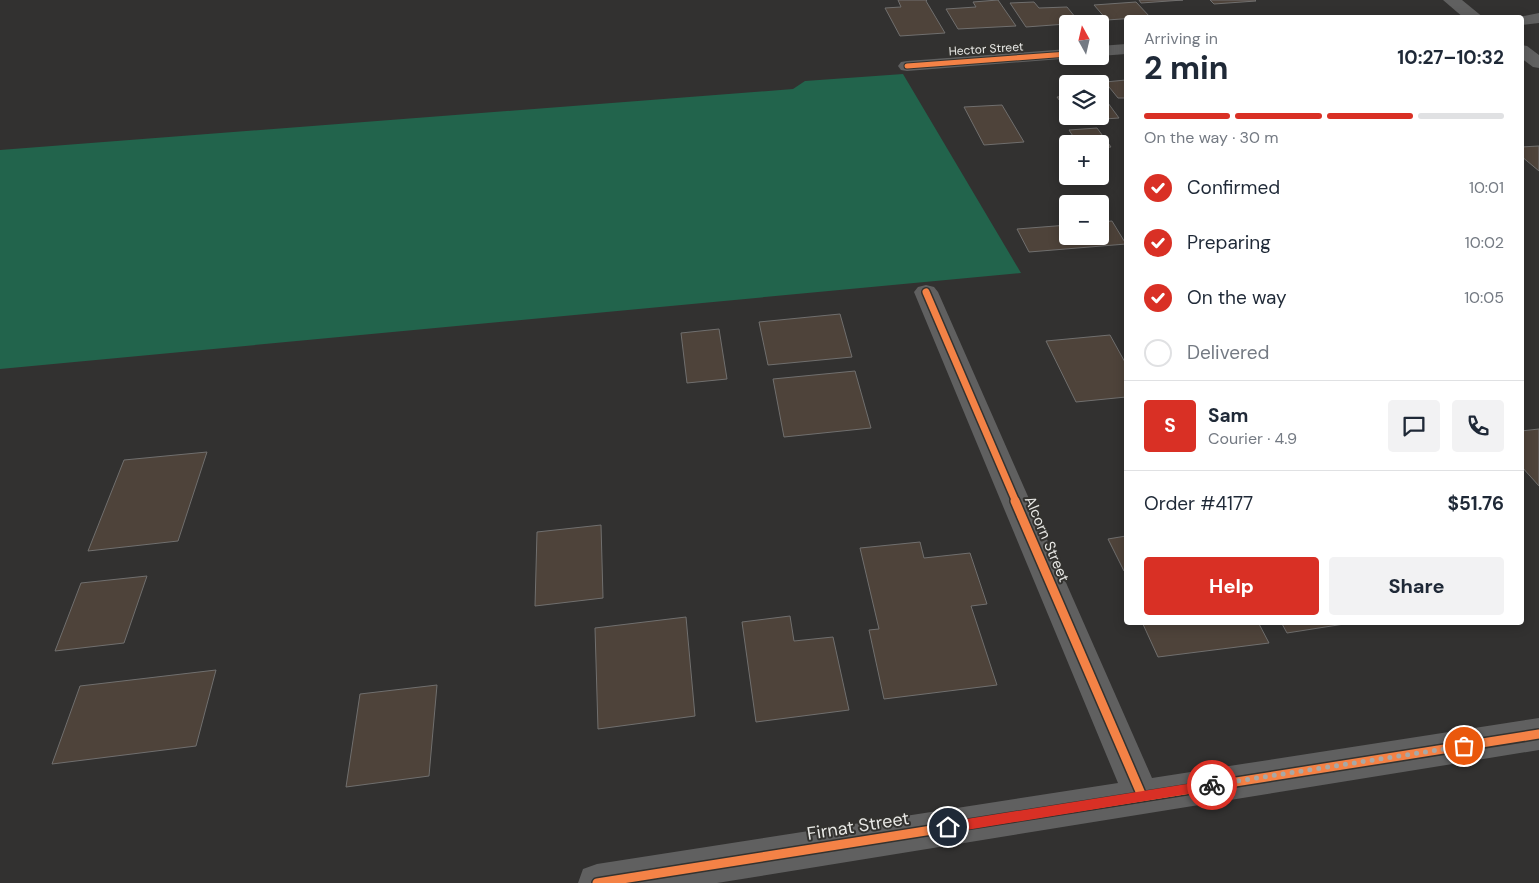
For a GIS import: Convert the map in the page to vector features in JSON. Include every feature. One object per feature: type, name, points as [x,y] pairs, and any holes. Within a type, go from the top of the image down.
[{"type":"street","points":[[1451,0],[1472,15]]},
{"type":"street","points":[[1524,20],[1539,18]]},
{"type":"street","points":[[1109,50],[1124,49]]},
{"type":"street","points":[[1524,52],[1539,63]]},
{"type":"street","name":"Hector Street","points":[[907,66],[1059,55]]},
{"type":"street","name":"Alcorn Street","points":[[926,292],[1142,796]]},
{"type":"street","name":"Firnat Street","points":[[597,883],[1539,734]]},
{"type":"green space","points":[[903,74],[1021,273],[0,369],[0,150],[793,89],[805,81]]},
{"type":"building","points":[[898,0],[927,0],[945,33],[900,36],[885,8],[901,7]]},
{"type":"building","points":[[998,0],[1016,26],[958,29],[946,9],[976,7],[973,2]]},
{"type":"building","points":[[1139,0],[1183,0],[1141,3]]},
{"type":"building","points":[[1210,0],[1255,0],[1256,1],[1214,4]]},
{"type":"building","points":[[1034,2],[1039,8],[1067,7],[1074,15],[1059,15],[1059,25],[1026,27],[1010,3]]},
{"type":"building","points":[[1136,2],[1148,15],[1124,15],[1124,19],[1109,20],[1109,15],[1103,15],[1094,5]]},
{"type":"building","points":[[1124,80],[1124,98],[1118,98],[1109,87],[1109,82]]},
{"type":"building","points":[[1109,104],[1119,118],[1109,119]]},
{"type":"building","points":[[1002,105],[1024,142],[984,145],[964,107]]},
{"type":"building","points":[[1097,128],[1102,135],[1072,135],[1069,130]]},
{"type":"building","points":[[1539,146],[1539,171],[1524,158],[1524,147]]},
{"type":"building","points":[[1109,221],[1112,221],[1124,241],[1124,244],[1029,252],[1017,229],[1059,226],[1059,245],[1109,245]]},
{"type":"building","points":[[840,314],[852,357],[768,365],[759,322]]},
{"type":"building","points":[[719,329],[727,379],[687,383],[681,333]]},
{"type":"building","points":[[1110,335],[1124,360],[1124,397],[1076,402],[1046,341]]},
{"type":"building","points":[[855,371],[871,428],[784,437],[773,379]]},
{"type":"building","points":[[1539,429],[1539,486],[1524,469],[1524,431]]},
{"type":"building","points":[[207,452],[178,541],[88,551],[124,460]]},
{"type":"building","points":[[601,525],[603,598],[535,606],[537,532]]},
{"type":"building","points":[[1124,536],[1124,571],[1108,539]]},
{"type":"building","points":[[920,542],[924,558],[970,553],[987,604],[971,606],[997,685],[884,699],[869,630],[879,629],[860,548]]},
{"type":"building","points":[[147,576],[124,643],[55,651],[81,583]]},
{"type":"building","points":[[790,616],[794,641],[833,637],[849,710],[756,722],[742,622]]},
{"type":"building","points":[[686,617],[695,716],[598,729],[595,628]]},
{"type":"building","points":[[1143,625],[1260,625],[1269,643],[1158,657]]},
{"type":"building","points":[[1283,625],[1338,625],[1287,633]]},
{"type":"building","points":[[216,670],[196,746],[52,764],[80,686]]},
{"type":"building","points":[[437,685],[429,776],[346,787],[360,694]]},
{"type":"cycle path","points":[[907,66],[1059,55]]},
{"type":"cycle path","points":[[926,292],[1142,796]]},
{"type":"cycle path","points":[[597,883],[1539,734]]},
{"type":"way so far","points":[[1212,785],[1464,746]]},
{"type":"route","points":[[948,827],[1212,785]]}]
